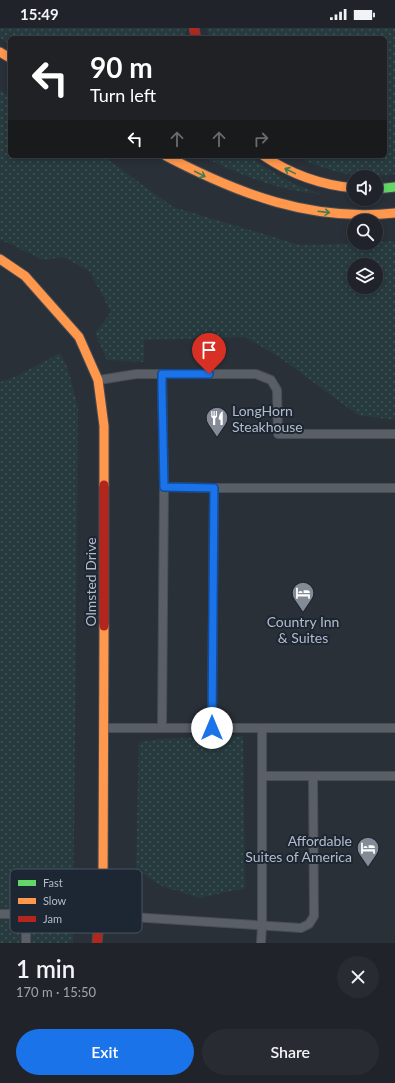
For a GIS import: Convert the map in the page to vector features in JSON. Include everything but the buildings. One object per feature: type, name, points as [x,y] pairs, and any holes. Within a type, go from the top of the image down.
[{"type":"main road","points":[[170,158],[221,184],[252,196],[285,206],[328,213],[363,215],[393,214]]},
{"type":"main road","points":[[267,158],[306,179],[347,188]]},
{"type":"main road","points":[[383,188],[395,187]]},
{"type":"main road","name":"Olmsted Drive","points":[[0,259],[25,276],[79,337],[98,380],[104,426],[103,869]]},
{"type":"main road","name":"Olmsted Drive","points":[[97,943],[98,933]]},
{"type":"lane","points":[[98,380],[136,374],[256,374],[270,380],[277,390],[278,434],[395,434]]},
{"type":"lane","points":[[162,374],[164,487],[162,728]]},
{"type":"lane","points":[[164,487],[395,488]]},
{"type":"lane","points":[[212,728],[214,488]]},
{"type":"lane","points":[[104,728],[395,728]]},
{"type":"lane","points":[[261,943],[262,728]]},
{"type":"lane","points":[[262,776],[395,776]]},
{"type":"lane","points":[[142,918],[301,928],[309,924],[314,916],[313,776]]},
{"type":"green space","points":[[0,28],[186,28],[186,36],[8,36],[8,43],[0,38]]},
{"type":"green space","points":[[207,28],[395,28],[395,174],[383,175],[383,170],[347,170],[347,174],[313,164],[299,158],[387,158],[387,36],[209,36]]},
{"type":"green space","points":[[0,90],[8,96],[8,158],[106,158],[173,207],[300,245],[347,244],[347,250],[383,250],[383,242],[395,241],[395,420],[358,415],[279,357],[245,337],[144,340],[144,362],[107,360],[95,333],[111,312],[90,272],[64,257],[43,260],[0,239]]},
{"type":"green space","points":[[205,158],[252,158],[290,182],[320,194],[289,189],[259,181]]},
{"type":"green space","points":[[60,353],[68,369],[78,408],[74,869],[10,869],[10,933],[73,933],[73,943],[0,943],[0,382],[17,376]]},
{"type":"green space","points":[[243,736],[245,888],[200,898],[162,886],[142,874],[142,869],[136,869],[139,742],[160,739]]},
{"type":"traffic: fast","points":[[383,188],[395,187]]},
{"type":"traffic: slow","points":[[0,52],[8,57]]},
{"type":"traffic: slow","points":[[170,158],[221,182],[276,202],[305,209],[334,213],[364,215],[395,213]]},
{"type":"traffic: slow","points":[[267,158],[296,174],[318,182],[347,187]]},
{"type":"traffic: slow","points":[[0,259],[25,276],[79,337],[98,380],[104,426],[104,485]]},
{"type":"traffic: slow","points":[[103,869],[104,626]]},
{"type":"traffic: jam","points":[[194,28],[196,36]]},
{"type":"traffic: jam","points":[[104,485],[104,626]]},
{"type":"traffic: jam","points":[[97,943],[98,933]]},
{"type":"place","name":"LongHorn Steakhouse","points":[[217,438]]},
{"type":"place","name":"Country Inn & Suites","points":[[303,612]]},
{"type":"place","name":"Affordable Suites of America","points":[[368,868]]},
{"type":"route","points":[[209,374],[162,374],[162,388],[164,487],[214,488],[212,728]]}]
